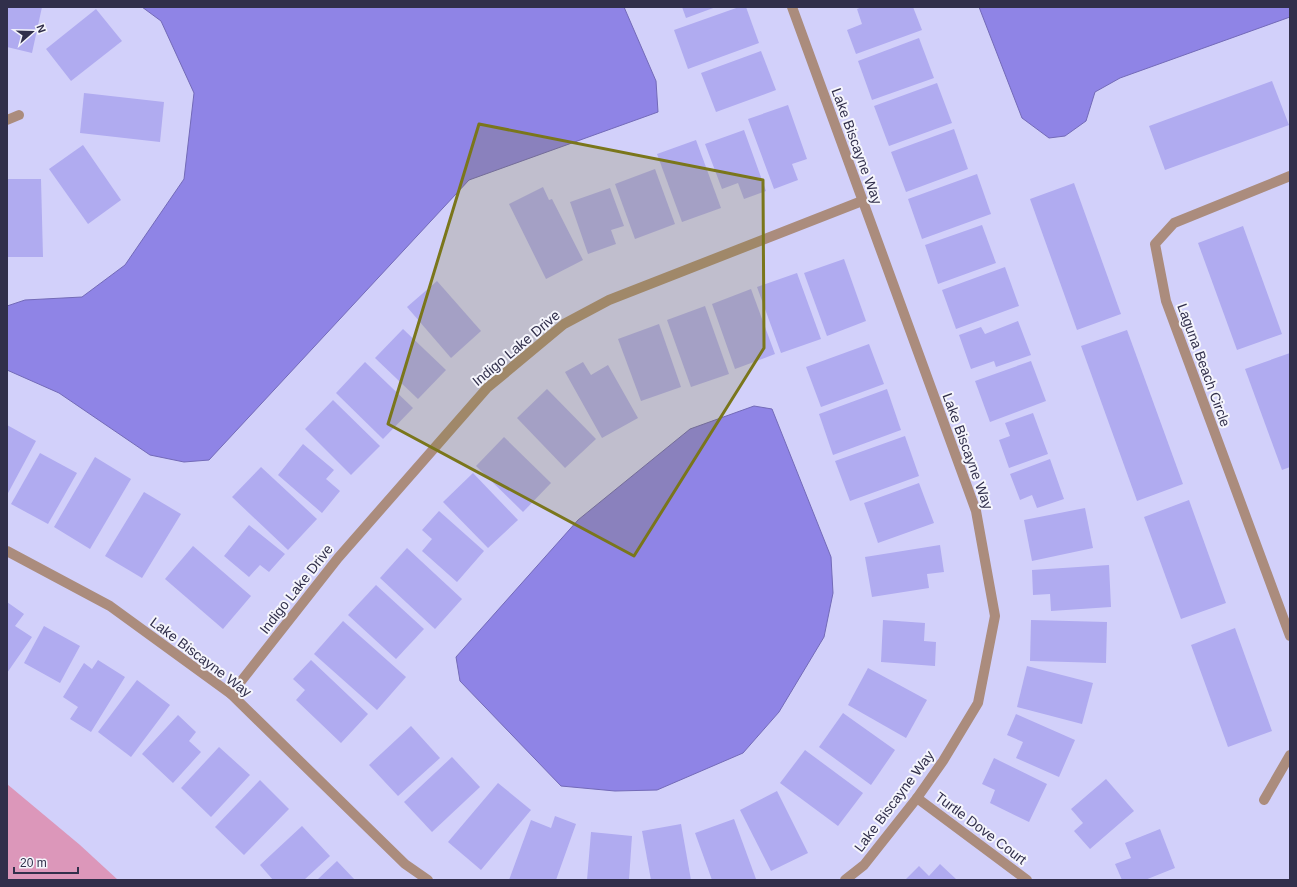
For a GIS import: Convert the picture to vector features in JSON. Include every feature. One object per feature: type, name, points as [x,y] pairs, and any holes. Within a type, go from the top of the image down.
[{"type":"street","name":"Lake Biscayne Way","points":[[792,7],[976,511],[995,616],[978,703],[943,761],[917,798],[864,865],[845,880]]},
{"type":"street","points":[[7,120],[19,115]]},
{"type":"street","name":"Laguna Beach Circle","points":[[1290,176],[1174,224],[1155,244],[1166,302],[1290,636]]},
{"type":"street","name":"Indigo Lake Drive","points":[[231,694],[338,558],[487,388],[564,324],[609,300],[862,202]]},
{"type":"street","name":"Lake Biscayne Way","points":[[7,551],[110,606],[231,694],[405,864],[428,880]]},
{"type":"street","points":[[1264,800],[1290,754]]},
{"type":"street","name":"Turtle Dove Court","points":[[917,798],[1027,880]]},
{"type":"highlighted area","points":[[479,124],[763,180],[764,348],[634,556],[388,424]]},
{"type":"shaded area","points":[[142,7],[624,7],[656,81],[658,112],[469,180],[209,460],[184,462],[150,455],[59,393],[7,370],[7,306],[25,300],[82,297],[125,265],[184,179],[194,93],[161,21]]},
{"type":"shaded area","points":[[979,7],[1290,7],[1290,17],[1120,78],[1095,92],[1086,121],[1065,136],[1049,138],[1022,118]]},
{"type":"shaded area","points":[[754,406],[772,409],[831,557],[833,593],[824,637],[779,712],[743,753],[657,790],[615,791],[561,786],[460,681],[456,657],[578,520],[690,429]]},
{"type":"shaded area","points":[[7,784],[80,845],[118,880],[7,880]]},
{"type":"building","points":[[7,7],[42,7],[32,53],[7,47]]},
{"type":"building","points":[[682,7],[716,7],[686,18]]},
{"type":"building","points":[[739,7],[746,7],[759,43],[688,69],[674,30]]},
{"type":"building","points":[[862,7],[913,7],[922,30],[856,54],[847,30],[862,24],[857,9]]},
{"type":"building","points":[[96,9],[122,41],[71,81],[46,49]]},
{"type":"building","points":[[919,38],[934,78],[872,100],[858,61]]},
{"type":"building","points":[[761,51],[776,90],[716,112],[701,73]]},
{"type":"building","points":[[1272,81],[1289,125],[1165,170],[1149,126]]},
{"type":"building","points":[[937,83],[952,123],[889,146],[874,106]]},
{"type":"building","points":[[84,93],[164,102],[160,142],[80,133]]},
{"type":"building","points":[[788,105],[807,159],[792,164],[798,180],[774,189],[748,119]]},
{"type":"building","points":[[954,129],[968,169],[906,192],[891,152]]},
{"type":"building","points":[[744,130],[766,191],[744,199],[738,183],[722,189],[705,144]]},
{"type":"building","points":[[696,140],[721,208],[682,222],[657,154]]},
{"type":"building","points":[[83,145],[121,200],[88,224],[49,169]]},
{"type":"building","points":[[655,169],[675,224],[635,239],[615,184]]},
{"type":"building","points":[[977,174],[991,214],[922,239],[908,199]]},
{"type":"building","points":[[7,179],[41,179],[43,257],[7,257]]},
{"type":"building","points":[[1074,183],[1121,314],[1077,330],[1030,199]]},
{"type":"building","points":[[543,187],[549,200],[552,199],[583,260],[546,279],[509,204]]},
{"type":"building","points":[[610,188],[624,226],[611,230],[616,244],[588,254],[570,202]]},
{"type":"building","points":[[982,225],[996,263],[938,284],[925,245]]},
{"type":"building","points":[[1243,226],[1282,334],[1237,350],[1198,243]]},
{"type":"building","points":[[844,259],[866,321],[827,336],[804,273]]},
{"type":"building","points":[[1005,267],[1019,306],[956,329],[942,290]]},
{"type":"building","points":[[797,273],[821,339],[781,353],[757,287]]},
{"type":"building","points":[[437,281],[481,331],[451,358],[407,307]]},
{"type":"building","points":[[751,289],[775,354],[735,369],[712,304]]},
{"type":"building","points":[[705,306],[729,374],[691,387],[667,320]]},
{"type":"building","points":[[1018,321],[1031,355],[996,367],[994,361],[971,369],[959,335],[981,327],[985,334]]},
{"type":"building","points":[[659,324],[681,387],[641,401],[618,339]]},
{"type":"building","points":[[403,329],[446,370],[418,399],[375,358]]},
{"type":"building","points":[[1127,330],[1183,484],[1137,501],[1081,346]]},
{"type":"building","points":[[869,344],[884,384],[821,407],[806,367]]},
{"type":"building","points":[[1290,353],[1290,467],[1282,470],[1245,369]]},
{"type":"building","points":[[1031,361],[1046,401],[990,422],[975,381]]},
{"type":"building","points":[[365,362],[413,408],[383,439],[336,393]]},
{"type":"building","points":[[583,362],[591,375],[608,365],[638,418],[602,438],[565,372]]},
{"type":"building","points":[[547,389],[596,439],[565,468],[517,418]]},
{"type":"building","points":[[887,389],[901,430],[833,455],[819,414]]},
{"type":"building","points":[[333,400],[380,446],[351,475],[305,429]]},
{"type":"building","points":[[1033,413],[1048,454],[1009,468],[999,440],[1010,436],[1005,423]]},
{"type":"building","points":[[7,425],[36,441],[7,495]]},
{"type":"building","points":[[905,436],[919,476],[850,501],[835,461]]},
{"type":"building","points":[[504,437],[551,483],[523,512],[476,466]]},
{"type":"building","points":[[303,444],[334,470],[326,479],[340,491],[322,513],[278,475]]},
{"type":"building","points":[[40,453],[77,473],[48,524],[11,504]]},
{"type":"building","points":[[95,457],[131,479],[90,549],[54,527]]},
{"type":"building","points":[[1050,459],[1064,499],[1037,508],[1032,495],[1020,500],[1010,474]]},
{"type":"building","points":[[261,467],[317,519],[288,550],[232,497]]},
{"type":"building","points":[[473,473],[518,520],[488,548],[443,502]]},
{"type":"building","points":[[919,483],[934,523],[878,543],[864,503]]},
{"type":"building","points":[[144,492],[181,514],[142,578],[105,556]]},
{"type":"building","points":[[1189,500],[1226,603],[1181,619],[1144,517]]},
{"type":"building","points":[[1085,508],[1093,548],[1032,561],[1024,520]]},
{"type":"building","points":[[439,511],[484,551],[457,582],[422,551],[432,539],[422,530]]},
{"type":"building","points":[[249,525],[285,554],[269,572],[260,565],[249,577],[224,556]]},
{"type":"building","points":[[940,545],[944,572],[927,574],[929,588],[872,597],[865,557]]},
{"type":"building","points":[[193,546],[251,596],[223,629],[165,579]]},
{"type":"building","points":[[407,548],[462,599],[435,629],[380,578]]},
{"type":"building","points":[[1109,565],[1111,607],[1051,611],[1050,594],[1033,595],[1032,570]]},
{"type":"building","points":[[376,585],[424,629],[396,659],[348,615]]},
{"type":"building","points":[[7,602],[24,614],[15,626],[32,637],[7,673]]},
{"type":"building","points":[[883,620],[925,623],[924,641],[936,642],[935,666],[881,662]]},
{"type":"building","points":[[1031,620],[1107,622],[1106,663],[1030,661]]},
{"type":"building","points":[[343,621],[406,677],[377,710],[314,654]]},
{"type":"building","points":[[44,626],[80,646],[60,683],[24,663]]},
{"type":"building","points":[[1235,628],[1272,731],[1228,747],[1191,645]]},
{"type":"building","points":[[98,660],[125,677],[91,732],[70,719],[78,707],[63,697],[84,663],[92,669]]},
{"type":"building","points":[[311,660],[368,714],[341,743],[296,700],[305,690],[293,679]]},
{"type":"building","points":[[1027,666],[1093,683],[1082,724],[1017,707]]},
{"type":"building","points":[[868,668],[927,700],[906,738],[848,705]]},
{"type":"building","points":[[137,680],[170,705],[131,757],[98,732]]},
{"type":"building","points":[[843,713],[895,750],[871,785],[819,747]]},
{"type":"building","points":[[1016,714],[1075,740],[1059,777],[1016,758],[1023,742],[1007,735]]},
{"type":"building","points":[[178,715],[196,732],[189,741],[201,752],[173,783],[142,754]]},
{"type":"building","points":[[411,726],[440,758],[398,796],[369,765]]},
{"type":"building","points":[[219,747],[250,775],[211,817],[181,788]]},
{"type":"building","points":[[805,750],[863,793],[838,826],[780,783]]},
{"type":"building","points":[[452,757],[480,787],[432,832],[404,802]]},
{"type":"building","points":[[994,758],[1047,784],[1029,822],[990,803],[995,790],[982,784]]},
{"type":"building","points":[[1106,779],[1134,811],[1090,849],[1074,831],[1083,823],[1071,809]]},
{"type":"building","points":[[260,780],[289,809],[244,855],[215,827]]},
{"type":"building","points":[[498,783],[531,810],[481,870],[448,842]]},
{"type":"building","points":[[777,791],[808,853],[771,871],[740,810]]},
{"type":"building","points":[[555,816],[576,824],[556,880],[509,880],[531,820],[551,828]]},
{"type":"building","points":[[734,819],[756,879],[712,880],[695,833]]},
{"type":"building","points":[[681,824],[691,880],[651,880],[642,831]]},
{"type":"building","points":[[302,826],[330,856],[304,880],[273,880],[260,865]]},
{"type":"building","points":[[1160,829],[1175,868],[1145,880],[1122,880],[1115,864],[1131,858],[1125,843]]},
{"type":"building","points":[[591,832],[632,836],[629,880],[587,880]]},
{"type":"building","points":[[337,861],[355,880],[317,880]]},
{"type":"building","points":[[940,864],[957,880],[905,880],[919,866],[929,876]]}]
